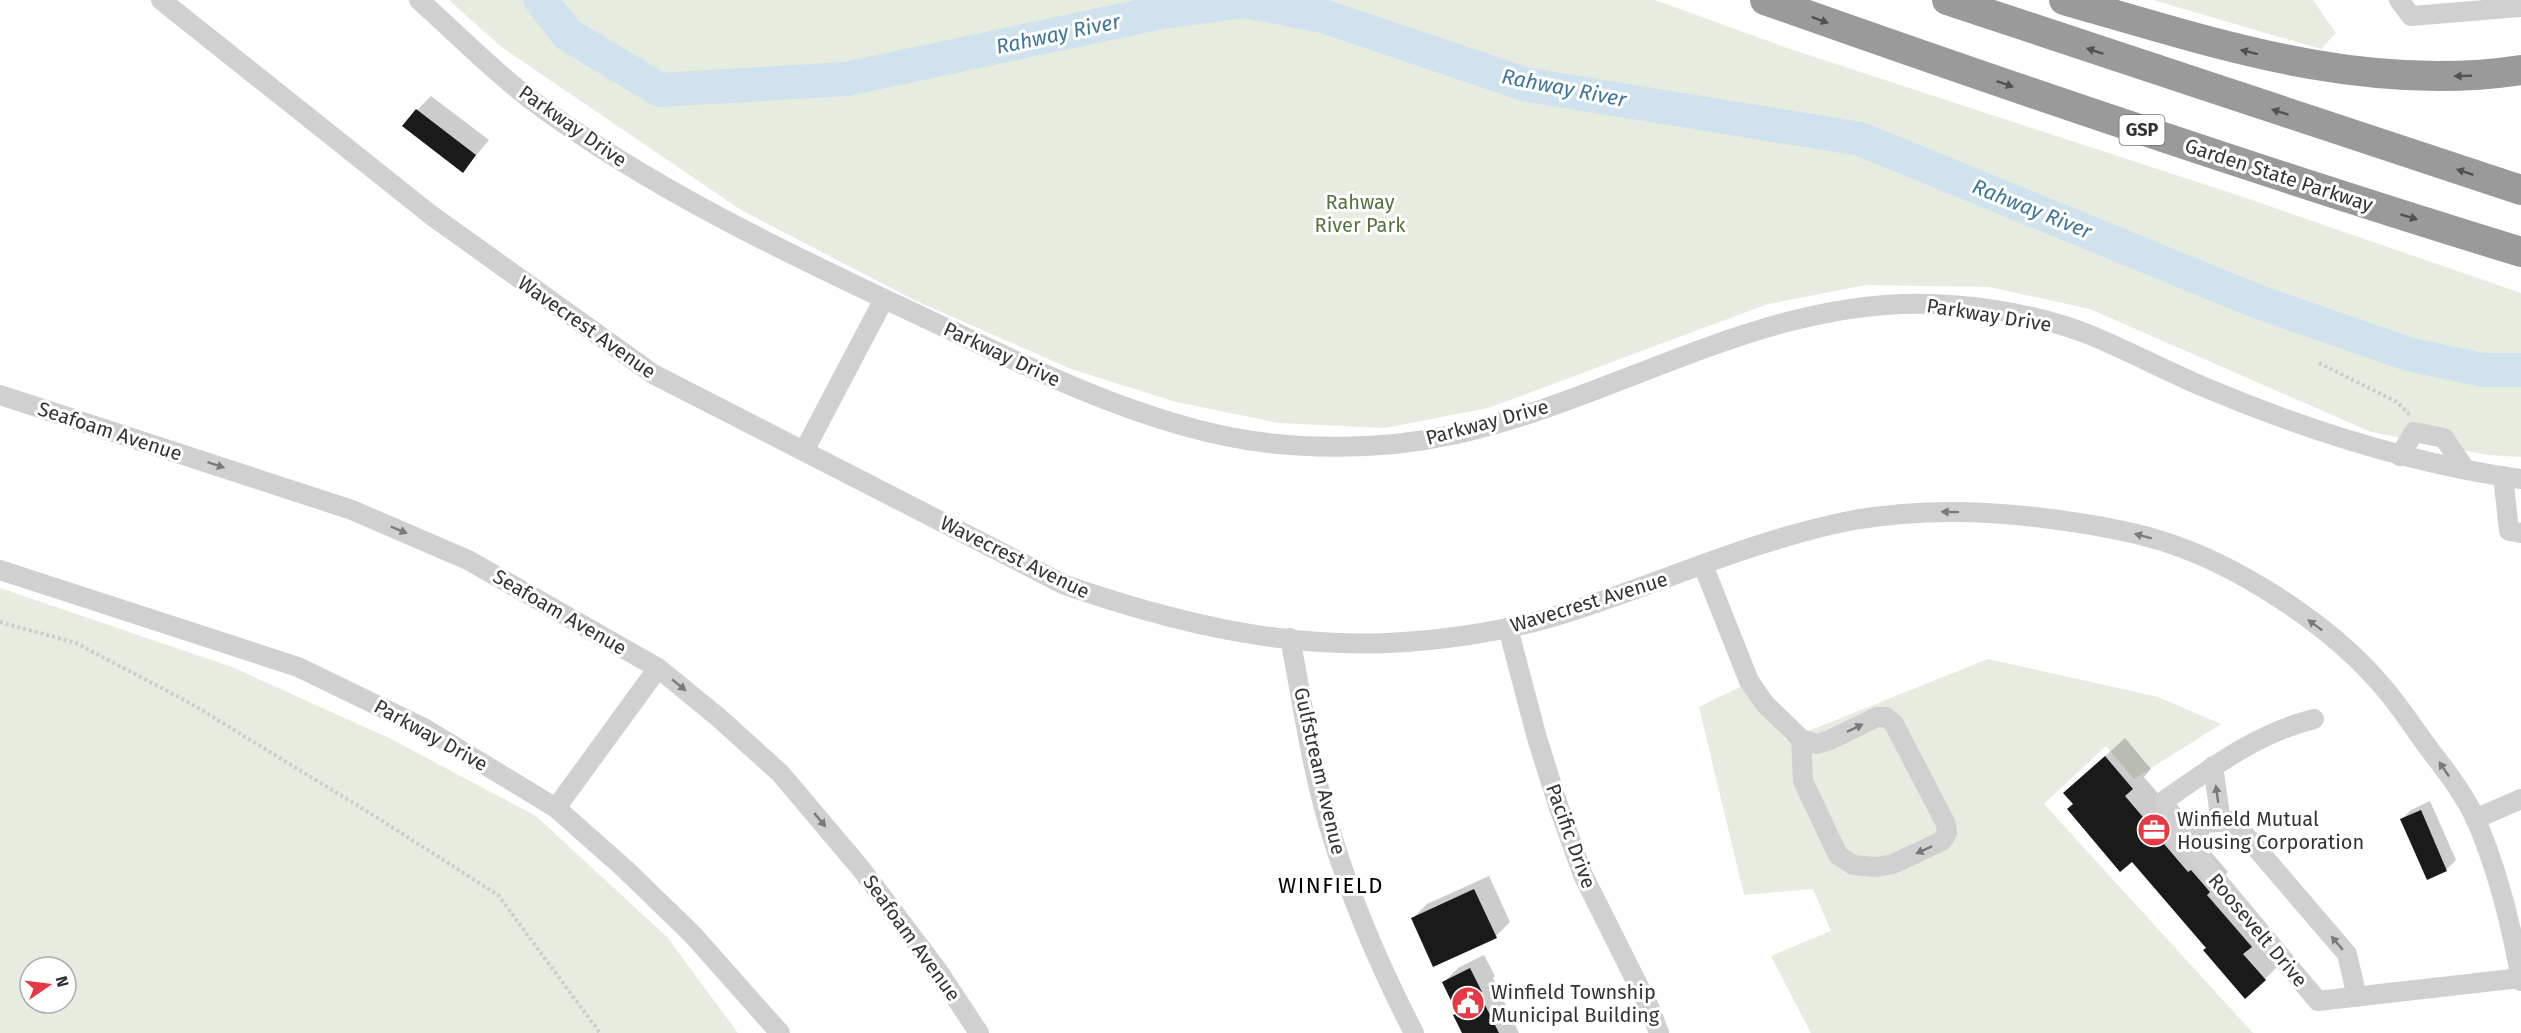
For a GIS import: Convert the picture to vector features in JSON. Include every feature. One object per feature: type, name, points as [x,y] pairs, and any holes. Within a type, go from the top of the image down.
[{"type":"highway","name":"Garden State Parkway","points":[[1765,0],[1949,65],[2197,148],[2521,252]]},
{"type":"highway","points":[[1947,0],[2521,190]]},
{"type":"highway","points":[[2064,0],[2220,45],[2313,66],[2430,76],[2514,70]]},
{"type":"street","name":"Wavecrest Avenue","points":[[161,0],[430,215],[653,374],[1065,585],[1136,609],[1192,623],[1290,638],[1387,643],[1508,628],[1549,618],[1703,565],[1854,520],[1938,512],[1997,512],[2111,527],[2167,542],[2233,570],[2285,602],[2334,640],[2377,679],[2444,768],[2475,819],[2504,903],[2521,979]]},
{"type":"street","name":"Parkway Drive","points":[[420,0],[527,97],[602,148],[683,196],[884,299],[1053,378],[1123,405],[1226,436],[1274,443],[1368,446],[1450,436],[1500,422],[1783,322],[1823,313],[1886,304],[1941,304],[2030,318],[2084,333],[2234,399],[2328,434],[2400,456],[2512,478]]},
{"type":"street","points":[[2399,0],[2411,16],[2521,7]]},
{"type":"street","points":[[804,451],[884,299]]},
{"type":"street","name":"Seafoam Avenue","points":[[0,395],[352,510],[468,560],[658,668],[718,717],[780,773],[862,870],[938,971],[979,1033]]},
{"type":"street","points":[[2400,456],[2414,432],[2444,438],[2465,469]]},
{"type":"street","points":[[2512,478],[2509,531],[2521,533]]},
{"type":"street","points":[[1703,565],[1749,681],[1766,704],[1801,739],[1816,744],[1830,740],[1877,717],[1886,717],[1894,724],[1946,824],[1947,833],[1942,842],[1893,864],[1876,867],[1853,865],[1838,855],[1803,781],[1801,739]]},
{"type":"street","name":"Parkway Drive","points":[[0,570],[298,667],[424,728],[556,808],[625,869],[693,935],[780,1033]]},
{"type":"street","name":"Pacific Drive","points":[[1508,628],[1537,738],[1583,875],[1650,1009],[1659,1033]]},
{"type":"street","name":"Gulfstream Avenue","points":[[1290,638],[1313,762],[1333,838],[1387,982],[1414,1033]]},
{"type":"street","points":[[556,808],[658,668]]},
{"type":"street","points":[[2314,718],[2288,725],[2250,742],[2165,800],[2177,838],[2189,848],[2204,823],[2233,821],[2347,954],[2357,997]]},
{"type":"street","points":[[2213,766],[2222,822]]},
{"type":"street","points":[[2475,819],[2521,799]]},
{"type":"street","name":"Roosevelt Drive","points":[[2189,848],[2318,1001],[2521,979]]},
{"type":"path","points":[[2319,363],[2397,402],[2414,420],[2414,432]]},
{"type":"path","points":[[0,622],[76,643],[190,703],[374,814],[498,895],[600,1033]]},
{"type":"green space","name":"Rahway River Park","points":[[449,0],[1655,0],[1790,49],[2237,195],[2521,293],[2521,457],[2488,455],[2371,432],[2090,309],[1989,287],[1866,285],[1768,304],[1488,408],[1385,428],[1279,423],[1176,402],[1071,369],[914,300],[741,210],[500,46]]},
{"type":"green space","points":[[2153,0],[2313,0],[2336,33],[2321,49]]},
{"type":"green space","points":[[0,588],[232,667],[389,738],[536,816],[667,937],[738,1033],[0,1033]]},
{"type":"green space","points":[[1988,659],[2158,697],[2221,724],[2134,779],[2106,746],[2044,804],[2253,1033],[1811,1033],[1771,956],[1831,931],[1813,889],[1744,895],[1699,707],[1742,686],[1786,740]]},
{"type":"building","points":[[416,109],[476,155],[463,173],[402,126]]},
{"type":"building","points":[[2105,756],[2133,789],[2125,796],[2148,823],[2153,818],[2166,832],[2159,838],[2188,872],[2191,870],[2210,892],[2207,895],[2252,947],[2243,954],[2266,980],[2245,999],[2203,950],[2206,948],[2132,862],[2120,872],[2067,809],[2073,804],[2063,793]]},
{"type":"building","points":[[2421,810],[2447,871],[2427,880],[2400,819]]},
{"type":"building","points":[[1474,889],[1497,938],[1433,967],[1411,918]]},
{"type":"building","name":"Winfield Township Municipal Building","points":[[1470,968],[1482,992],[1479,993],[1499,1033],[1462,1033],[1453,1015],[1457,1013],[1442,982]]},
{"type":"waterway","name":"Rahway River","points":[[541,0],[567,34],[660,90],[846,79],[1161,12],[1246,1],[1323,16],[1524,84],[1860,139],[2256,301],[2408,354],[2482,370],[2521,370]]},
{"type":"place","name":"Winfield Mutual Housing Corporation","points":[[2154,830]]},
{"type":"place","name":"Winfield Township Municipal Building","points":[[1468,1003]]},
{"type":"district","name":"WINFIELD","points":[[1331,885]]}]
